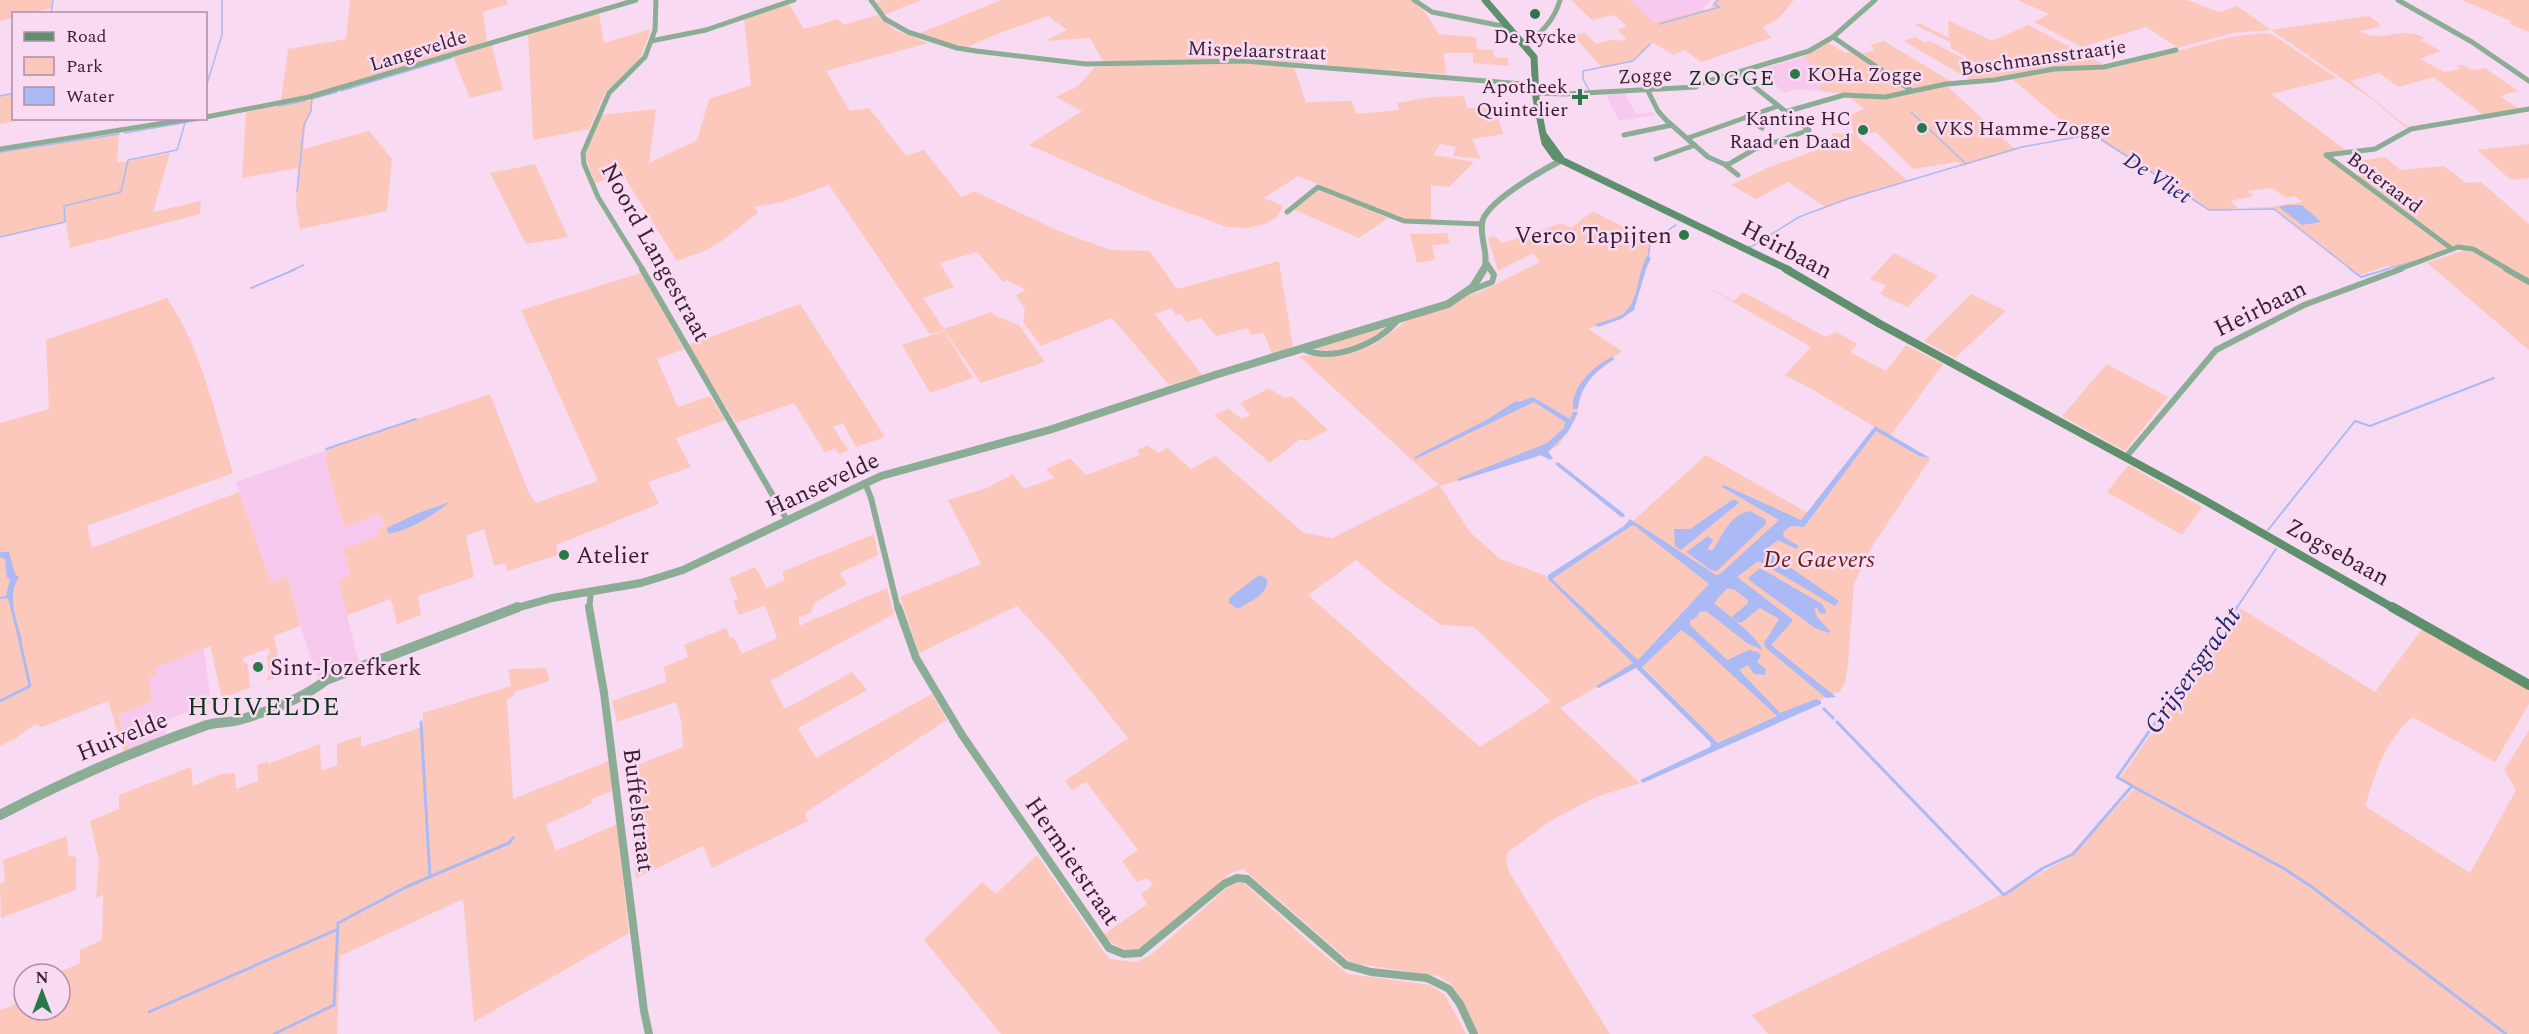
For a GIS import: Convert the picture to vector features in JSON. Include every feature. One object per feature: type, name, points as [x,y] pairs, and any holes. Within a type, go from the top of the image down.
[{"type":"main road","points":[[1485,0],[1532,53]]},
{"type":"main road","name":"Heirbaan","points":[[1532,53],[1543,134],[1562,160],[1795,273],[1880,324],[2126,457]]},
{"type":"main road","name":"Zogsebaan","points":[[2126,457],[2529,685]]},
{"type":"street","name":"Langevelde","points":[[207,117],[309,97],[346,87],[636,0]]},
{"type":"street","name":"Noord Langestraat","points":[[656,0],[655,30],[651,42],[642,62],[609,93],[583,153],[584,164],[598,197],[621,232],[787,520]]},
{"type":"street","points":[[651,42],[672,39],[794,0]]},
{"type":"street","name":"Mispelaarstraat","points":[[871,0],[885,19],[908,32],[957,48],[976,51],[1086,64],[1244,61],[1536,84]]},
{"type":"street","points":[[1414,0],[1432,12],[1507,27]]},
{"type":"street","points":[[1522,43],[1529,42],[1535,36],[1556,12],[1560,0]]},
{"type":"street","name":"Zogge","points":[[1537,93],[1565,94],[1696,87],[1702,83],[1802,54],[1833,37],[1875,0]]},
{"type":"street","points":[[2398,0],[2472,42],[2529,81]]},
{"type":"street","points":[[1532,53],[1535,36]]},
{"type":"street","points":[[1833,37],[1912,91]]},
{"type":"street","name":"Boschmansstraatje","points":[[1785,112],[1847,95],[1885,97],[1946,84],[1994,80],[2054,69],[2104,67],[2176,50]]},
{"type":"street","points":[[1724,164],[1729,164],[1753,150],[1809,130],[1737,73]]},
{"type":"street","points":[[1647,89],[1658,111],[1672,125],[1708,157],[1724,164],[1738,175]]},
{"type":"street","points":[[1688,138],[1778,106]]},
{"type":"street","name":"Boteraard","points":[[2452,249],[2326,155],[2375,149],[2411,129],[2529,109]]},
{"type":"street","points":[[1746,117],[1762,128]]},
{"type":"street","points":[[0,149],[183,120]]},
{"type":"street","points":[[1624,135],[1672,125]]},
{"type":"street","points":[[1656,159],[1695,145]]},
{"type":"street","points":[[1467,292],[1492,282],[1494,275],[1487,263],[1482,224],[1484,217],[1493,206],[1562,160]]},
{"type":"street","points":[[1287,212],[1318,187],[1404,221],[1482,224]]},
{"type":"street","points":[[2452,249],[2465,246],[2473,249],[2529,282]]},
{"type":"street","name":"Heirbaan","points":[[2126,457],[2216,350],[2304,305],[2452,249]]},
{"type":"street","points":[[1467,292],[1483,275],[1487,263]]},
{"type":"street","name":"Hansevelde","points":[[362,666],[505,611],[542,600],[641,583],[684,570],[865,483],[896,472],[1049,430],[1397,321],[1448,304],[1467,292]]},
{"type":"street","points":[[1303,349],[1316,353],[1350,350],[1374,341],[1392,329],[1397,321]]},
{"type":"street","name":"Hermietstraat","points":[[865,483],[871,498],[899,613],[916,658],[962,735],[1109,948],[1124,954],[1140,953],[1224,884],[1237,878],[1246,879],[1346,965],[1363,971],[1422,977],[1450,990],[1474,1034]]},
{"type":"street","name":"Buffelstraat","points":[[591,592],[588,608],[604,693],[644,1011],[649,1034]]},
{"type":"street","name":"Huivelde","points":[[0,815],[61,783],[128,755],[210,724],[238,720],[311,693],[326,680],[362,666]]},
{"type":"shaded area","points":[[1630,0],[1711,0],[1701,10],[1654,22]]},
{"type":"shaded area","name":"KOHa Zogge","points":[[1803,57],[1835,82],[1841,93],[1797,89],[1784,93],[1759,70]]},
{"type":"shaded area","points":[[1625,93],[1636,114],[1653,112],[1655,115],[1619,121],[1606,95]]},
{"type":"shaded area","points":[[326,450],[328,456],[325,459],[344,527],[379,514],[385,526],[350,575],[338,580],[359,662],[318,678],[300,626],[288,576],[271,583],[236,482]]},
{"type":"shaded area","points":[[204,649],[211,703],[164,721],[166,735],[129,750],[118,715],[151,701],[149,677],[155,668]]},
{"type":"green space","points":[[0,0],[53,0],[53,8],[36,12],[12,12],[12,18],[0,21]]},
{"type":"green space","points":[[350,0],[506,0],[508,4],[512,3],[483,12],[487,42],[340,87],[281,101],[288,49],[346,39]]},
{"type":"green space","points":[[883,0],[922,0],[884,15],[875,3]]},
{"type":"green space","points":[[1001,0],[1412,0],[1426,13],[1439,34],[1476,37],[1477,49],[1493,50],[1494,57],[1508,58],[1509,66],[1473,63],[1473,53],[1444,53],[1446,74],[1341,67],[1327,65],[1326,49],[1307,48],[1306,63],[1244,60],[1104,63],[1090,38],[1045,41],[1067,30],[1048,16],[966,48],[918,34]]},
{"type":"green space","points":[[1571,0],[1630,0],[1654,22],[1705,9],[1709,10],[1716,0],[1794,0],[1778,19],[1763,27],[1771,38],[1701,62],[1684,50],[1674,55],[1653,43],[1633,61],[1602,68],[1573,35],[1585,33],[1596,44],[1615,39],[1618,41],[1627,39],[1617,30],[1627,26],[1614,15],[1592,20]]},
{"type":"green space","points":[[2017,0],[2187,0],[2219,12],[2237,6],[2271,30],[2233,33],[2178,48],[2146,27],[2082,47],[2034,22],[2049,14]]},
{"type":"green space","points":[[2462,0],[2529,0],[2529,32],[2509,24],[2511,21]]},
{"type":"green space","points":[[789,4],[804,29],[838,19],[844,25],[877,15],[895,30],[928,43],[826,71],[850,111],[869,108],[906,156],[924,150],[961,197],[974,191],[1061,232],[1111,250],[1150,251],[1177,289],[1279,261],[1293,347],[1272,354],[1264,333],[1251,335],[1247,328],[1216,336],[1201,318],[1187,322],[1181,314],[1176,315],[1171,308],[1155,314],[1202,375],[1169,385],[1112,318],[1041,346],[1023,322],[1025,309],[1016,295],[1026,290],[1007,280],[1003,282],[977,252],[940,263],[954,287],[923,298],[944,329],[991,312],[1019,325],[1045,362],[981,383],[944,330],[930,334],[829,185],[782,202],[754,207],[758,213],[719,243],[677,261],[623,175],[595,183],[585,154],[602,115],[656,109],[649,163],[697,140],[709,99],[751,85],[744,18]]},
{"type":"green space","points":[[599,13],[604,43],[651,29],[640,59],[605,93],[589,129],[533,140],[528,34]]},
{"type":"green space","points":[[2369,16],[2381,25],[2380,27],[2359,31],[2377,36],[2407,33],[2425,38],[2420,40],[2441,51],[2420,59],[2444,72],[2460,69],[2457,66],[2463,65],[2471,70],[2485,68],[2518,91],[2500,96],[2519,109],[2484,115],[2433,77],[2399,87],[2379,73],[2351,81],[2409,128],[2405,127],[2373,100],[2271,30]]},
{"type":"green space","points":[[1948,20],[1992,41],[2028,25],[2105,65],[2046,68],[1972,81],[1904,41],[1915,37],[1925,43],[1930,41],[1989,72],[1951,48],[1950,42],[1915,25],[1919,23],[1949,38]]},
{"type":"green space","points":[[2263,33],[2273,35],[2337,78],[2271,94],[2347,151],[2322,154],[2447,249],[2397,270],[2387,266],[2360,275],[2274,209],[2238,208],[2213,211],[2093,136],[2082,138],[2012,79],[2058,70],[2114,68],[2230,37]],"holes":[[[2272,188],[2286,198],[2295,196],[2302,202],[2269,207],[2238,208],[2230,201],[2254,196],[2247,191]]]},
{"type":"green space","points":[[1884,41],[1952,82],[1913,90],[1861,54],[1875,50],[1870,45]]},
{"type":"green space","points":[[1829,43],[1845,53],[1853,52],[1906,90],[1885,96],[1823,92],[1817,87],[1834,81],[1803,57]]},
{"type":"green space","points":[[492,45],[503,90],[470,98],[453,57]]},
{"type":"green space","points":[[1185,62],[1293,65],[1306,102],[1352,101],[1356,114],[1399,110],[1397,103],[1431,97],[1464,96],[1467,108],[1495,108],[1503,134],[1472,139],[1481,159],[1453,156],[1456,147],[1440,144],[1434,155],[1474,162],[1449,187],[1431,185],[1431,221],[1408,221],[1298,176],[1264,198],[1283,206],[1276,218],[1265,224],[1247,228],[1227,227],[1153,200],[1029,145],[1082,111],[1056,97],[1078,86],[1095,67]]},
{"type":"green space","points":[[1947,86],[2016,150],[1962,166],[1957,162],[1913,169],[1876,132],[1857,136],[1908,181],[1825,207],[1788,182],[1756,199],[1731,185],[1767,168],[1839,142],[1830,133],[1854,134],[1850,115],[1864,109],[1848,96],[1893,98]]},
{"type":"green space","points":[[12,93],[12,120],[22,120],[0,124],[0,96]]},
{"type":"green space","points":[[312,99],[312,110],[306,122],[303,149],[369,131],[392,159],[387,211],[300,229],[296,207],[298,168],[242,178],[246,112]]},
{"type":"green space","points":[[119,134],[117,163],[170,153],[153,212],[201,201],[200,214],[70,248],[66,222],[0,238],[0,152]]},
{"type":"green space","points":[[2529,144],[2529,178],[2511,180],[2477,150]]},
{"type":"green space","points":[[2385,157],[2400,170],[2444,166],[2466,183],[2481,182],[2529,224],[2529,279],[2470,246],[2450,246],[2355,176],[2372,172],[2357,161]]},
{"type":"green space","points":[[535,164],[568,237],[526,244],[490,173]]},
{"type":"green space","points":[[1317,190],[1388,218],[1359,238],[1292,209]]},
{"type":"green space","name":"De Gaevers","points":[[1593,211],[1651,242],[1648,258],[1636,300],[1627,313],[1613,321],[1588,329],[1622,351],[1593,373],[1582,389],[1576,419],[1558,446],[1543,455],[1440,486],[1470,532],[1500,559],[1552,578],[1614,538],[1706,455],[1812,515],[1876,428],[1785,375],[1811,347],[1705,286],[1734,301],[1743,292],[1826,337],[1836,332],[1858,344],[1850,352],[1886,371],[1906,345],[1943,364],[1890,436],[1930,459],[1870,550],[1854,584],[1848,664],[1845,683],[1840,691],[1721,746],[1639,663],[1560,708],[1640,783],[1596,797],[1552,820],[1508,852],[1506,859],[1509,872],[1610,1034],[1478,1034],[1457,992],[1450,983],[1438,976],[1352,963],[1243,869],[1231,873],[1146,945],[1128,949],[1113,943],[1103,935],[1147,904],[1141,894],[1153,885],[1147,878],[1137,882],[1122,861],[1138,850],[1086,782],[1072,790],[1065,781],[1128,738],[1062,655],[1017,606],[919,653],[900,597],[981,564],[948,500],[987,488],[1013,474],[1024,489],[1054,478],[1046,469],[1070,458],[1086,475],[1140,455],[1137,450],[1147,445],[1158,453],[1167,448],[1191,469],[1215,456],[1304,533],[1332,538],[1439,485],[1299,356],[1341,354],[1360,350],[1375,344],[1405,322],[1476,294],[1540,262],[1533,253],[1498,271],[1488,238],[1494,236],[1503,243],[1562,223],[1571,228]],"holes":[[[1356,560],[1383,583],[1441,625],[1474,627],[1551,701],[1480,747],[1308,595]]]},
{"type":"green space","points":[[1447,233],[1450,244],[1432,245],[1435,260],[1417,263],[1410,234]]},
{"type":"green space","points":[[2467,249],[2529,284],[2529,350],[2427,263]]},
{"type":"green space","points":[[1894,253],[1938,276],[1907,307],[1880,294],[1886,286],[1870,279]]},
{"type":"green space","points":[[641,273],[684,349],[657,359],[678,407],[710,396],[725,420],[676,438],[691,467],[648,482],[659,504],[556,545],[558,555],[507,571],[506,563],[494,566],[484,529],[466,536],[474,577],[418,596],[421,615],[397,624],[391,599],[347,615],[338,580],[350,575],[343,549],[379,536],[378,530],[385,526],[379,514],[344,527],[325,459],[328,456],[326,450],[490,394],[529,493],[536,503],[598,481],[521,310]]},
{"type":"green space","points":[[1971,294],[2006,311],[1955,358],[1924,341]]},
{"type":"green space","points":[[167,298],[199,360],[233,473],[87,526],[92,548],[239,492],[271,582],[288,576],[300,626],[274,636],[281,675],[267,681],[269,648],[243,658],[244,663],[247,662],[252,687],[222,698],[210,646],[156,668],[156,675],[149,678],[152,701],[118,715],[129,750],[124,752],[108,701],[42,727],[35,724],[15,739],[0,746],[0,423],[49,409],[46,340]]},
{"type":"green space","points":[[800,304],[885,437],[856,447],[843,423],[833,427],[848,450],[839,454],[835,448],[825,453],[794,403],[736,423],[688,345]]},
{"type":"green space","points":[[1388,327],[1345,348],[1316,350],[1319,347]]},
{"type":"green space","points":[[944,331],[973,378],[930,393],[902,345]]},
{"type":"green space","points":[[2107,364],[2168,397],[2125,451],[2062,416]]},
{"type":"green space","points":[[1269,388],[1284,398],[1292,396],[1328,430],[1307,441],[1300,439],[1270,463],[1214,415],[1228,409],[1242,419],[1250,415],[1240,403]]},
{"type":"green space","points":[[2128,465],[2202,507],[2182,535],[2107,492]]},
{"type":"green space","points":[[874,534],[878,555],[840,573],[847,584],[814,603],[811,613],[799,617],[799,626],[887,588],[894,614],[770,681],[785,709],[852,672],[867,690],[798,728],[816,758],[932,694],[947,720],[805,813],[808,821],[712,868],[703,846],[636,878],[631,808],[624,770],[683,747],[681,721],[676,702],[617,722],[612,701],[666,682],[664,667],[688,657],[684,645],[726,628],[730,638],[734,637],[742,654],[777,638],[765,605],[739,615],[733,601],[738,599],[729,578],[755,567],[767,588],[785,580],[782,572]]},
{"type":"green space","points":[[2240,608],[2375,692],[2422,629],[2529,689],[2529,704],[2495,762],[2412,717],[2402,727],[2382,758],[2365,806],[2470,873],[2516,790],[2504,770],[2529,730],[2529,1034],[1768,1034],[1752,1015],[2013,889],[2069,857],[2135,788],[2120,778]]},
{"type":"green space","points":[[546,668],[550,681],[514,692],[514,696],[507,699],[513,799],[609,761],[613,791],[591,799],[592,803],[546,825],[556,851],[617,824],[629,933],[474,1022],[463,899],[340,956],[337,1034],[0,1034],[0,1010],[12,1006],[12,1022],[72,1022],[72,967],[80,963],[80,950],[102,940],[103,895],[96,898],[99,861],[90,821],[119,809],[119,795],[191,767],[193,786],[221,774],[235,773],[236,789],[258,781],[257,765],[268,761],[268,764],[320,744],[321,771],[337,765],[337,744],[361,736],[361,747],[423,727],[423,713],[511,686],[508,669]]},
{"type":"green space","points":[[67,836],[68,856],[76,857],[76,890],[1,918],[0,884],[5,881],[3,860]]},
{"type":"green space","points":[[1037,855],[1109,959],[1136,962],[1152,954],[1226,889],[1236,883],[1244,883],[1348,974],[1430,985],[1445,995],[1466,1034],[1001,1034],[924,940],[982,882],[996,894]]},
{"type":"water","points":[[2302,205],[2321,222],[2302,225],[2279,207]]},
{"type":"water","points":[[1647,256],[1651,258],[1634,310],[1621,319],[1598,327],[1595,324],[1620,316],[1628,309],[1635,295]]},
{"type":"water","points":[[1612,357],[1615,359],[1601,368],[1586,386],[1578,409],[1573,409],[1576,392],[1585,378],[1591,371]]},
{"type":"water","points":[[1533,397],[1570,419],[1573,412],[1578,412],[1568,432],[1548,452],[1553,458],[1550,460],[1541,455],[1459,481],[1457,479],[1547,443],[1564,428],[1565,422],[1534,402],[1416,459],[1414,457],[1488,419],[1516,401]]},
{"type":"water","points":[[1875,426],[1930,458],[1919,456],[1876,431],[1804,527],[1791,526],[1783,532],[1784,537],[1799,546],[1796,549],[1778,540],[1765,550],[1839,601],[1835,606],[1758,561],[1737,577],[1792,619],[1792,622],[1771,645],[1836,697],[1826,698],[1765,647],[1764,643],[1779,619],[1760,608],[1741,623],[1736,621],[1756,639],[1762,650],[1747,643],[1706,611],[1699,612],[1697,617],[1690,621],[1690,625],[1727,660],[1749,650],[1758,652],[1761,656],[1757,662],[1766,669],[1765,675],[1754,674],[1748,665],[1739,670],[1780,713],[1816,699],[1821,701],[1821,704],[1643,783],[1640,780],[1710,747],[1711,743],[1636,668],[1599,688],[1596,686],[1633,663],[1548,579],[1548,575],[1624,526],[1630,519],[1716,575],[1720,574],[1779,520],[1722,487],[1724,485],[1801,520]],"holes":[[[1631,526],[1635,526],[1709,584],[1638,660],[1552,579]],[[1727,588],[1735,590],[1748,600],[1748,603],[1732,618],[1714,603]],[[1681,630],[1691,637],[1777,716],[1718,743],[1642,667]]]},
{"type":"water","points":[[1558,462],[1625,517],[1621,517],[1555,464]]},
{"type":"water","points":[[1732,500],[1739,503],[1681,550],[1675,546],[1674,529],[1690,529]]},
{"type":"water","points":[[450,502],[420,522],[388,534],[387,528],[418,513]]},
{"type":"water","points":[[1750,511],[1766,520],[1766,524],[1717,571],[1711,570],[1686,552],[1708,536],[1713,540],[1707,550],[1713,550],[1732,521]]},
{"type":"water","points":[[0,552],[9,552],[15,574],[19,577],[15,584],[13,600],[22,641],[19,643],[8,598],[0,599],[6,596],[10,579],[7,578],[5,559],[0,557]]},
{"type":"water","points":[[1760,568],[1822,604],[1826,611],[1825,614],[1820,613],[1817,608],[1814,609],[1817,617],[1830,631],[1829,633],[1815,628],[1749,580],[1749,577]]},
{"type":"water","points":[[1259,575],[1267,579],[1262,593],[1238,609],[1229,603],[1229,598]]},
{"type":"waterway","points":[[51,12],[53,0]]},
{"type":"waterway","points":[[207,84],[222,35],[222,0]]},
{"type":"waterway","name":"De Vliet","points":[[1659,24],[1720,7],[1714,4],[1718,0]]},
{"type":"waterway","name":"De Vliet","points":[[1589,90],[1583,79],[1583,71],[1633,61],[1650,44]]},
{"type":"waterway","points":[[341,91],[451,58]]},
{"type":"waterway","points":[[311,99],[337,92]]},
{"type":"waterway","points":[[0,96],[12,93]]},
{"type":"waterway","points":[[297,192],[304,125],[311,111],[312,99]]},
{"type":"waterway","points":[[279,106],[305,101]]},
{"type":"waterway","points":[[1911,112],[1966,164]]},
{"type":"waterway","points":[[125,133],[199,120]]},
{"type":"waterway","points":[[0,237],[65,222],[64,206],[121,192],[128,160],[177,150],[185,123]]},
{"type":"waterway","points":[[0,152],[119,134]]},
{"type":"waterway","name":"De Vliet","points":[[1966,164],[2022,147],[2093,134],[2209,210],[2274,209],[2352,270]]},
{"type":"waterway","name":"De Vliet","points":[[1749,246],[1751,247],[1799,217],[1847,199],[1966,164]]},
{"type":"waterway","points":[[1648,259],[1650,242],[1676,225]]},
{"type":"waterway","name":"De Vliet","points":[[2383,270],[2420,260]]},
{"type":"waterway","points":[[292,270],[304,265]]},
{"type":"waterway","points":[[251,288],[296,269]]},
{"type":"waterway","name":"De Vliet","points":[[2350,269],[2361,277],[2388,269]]},
{"type":"waterway","name":"Grijsersgracht","points":[[2268,530],[2355,421],[2370,426],[2494,378]]},
{"type":"waterway","points":[[326,449],[416,419]]},
{"type":"waterway","name":"Grijsersgracht","points":[[2236,609],[2276,549]]},
{"type":"waterway","name":"Grijsersgracht","points":[[2131,785],[2117,777],[2237,607]]},
{"type":"waterway","points":[[0,701],[30,686],[20,642]]},
{"type":"waterway","points":[[1824,709],[1833,718]]},
{"type":"waterway","points":[[421,722],[430,877]]},
{"type":"waterway","points":[[1837,722],[2004,895],[2043,868],[2073,854],[2132,786],[2283,868],[2312,887],[2506,1034]]},
{"type":"waterway","points":[[430,877],[509,843],[513,838]]},
{"type":"waterway","points":[[274,1034],[334,1005],[338,923],[430,877]]},
{"type":"waterway","points":[[149,1012],[336,930]]},
{"type":"place","name":"De Rycke","points":[[1535,14]]},
{"type":"place","name":"KOHa Zogge","points":[[1795,74]]},
{"type":"place","name":"Apotheek Quintelier","points":[[1580,97]]},
{"type":"place","name":"VKS Hamme-Zogge","points":[[1922,128]]},
{"type":"place","name":"Kantine HC Raad en Daad","points":[[1863,130]]},
{"type":"place","name":"Verco Tapijten","points":[[1684,235]]},
{"type":"place","name":"Atelier","points":[[564,555]]},
{"type":"place","name":"Sint-Jozefkerk","points":[[258,667]]},
{"type":"district","name":"ZOGGE","points":[[1732,77]]},
{"type":"district","name":"HUIVELDE","points":[[264,706]]}]
